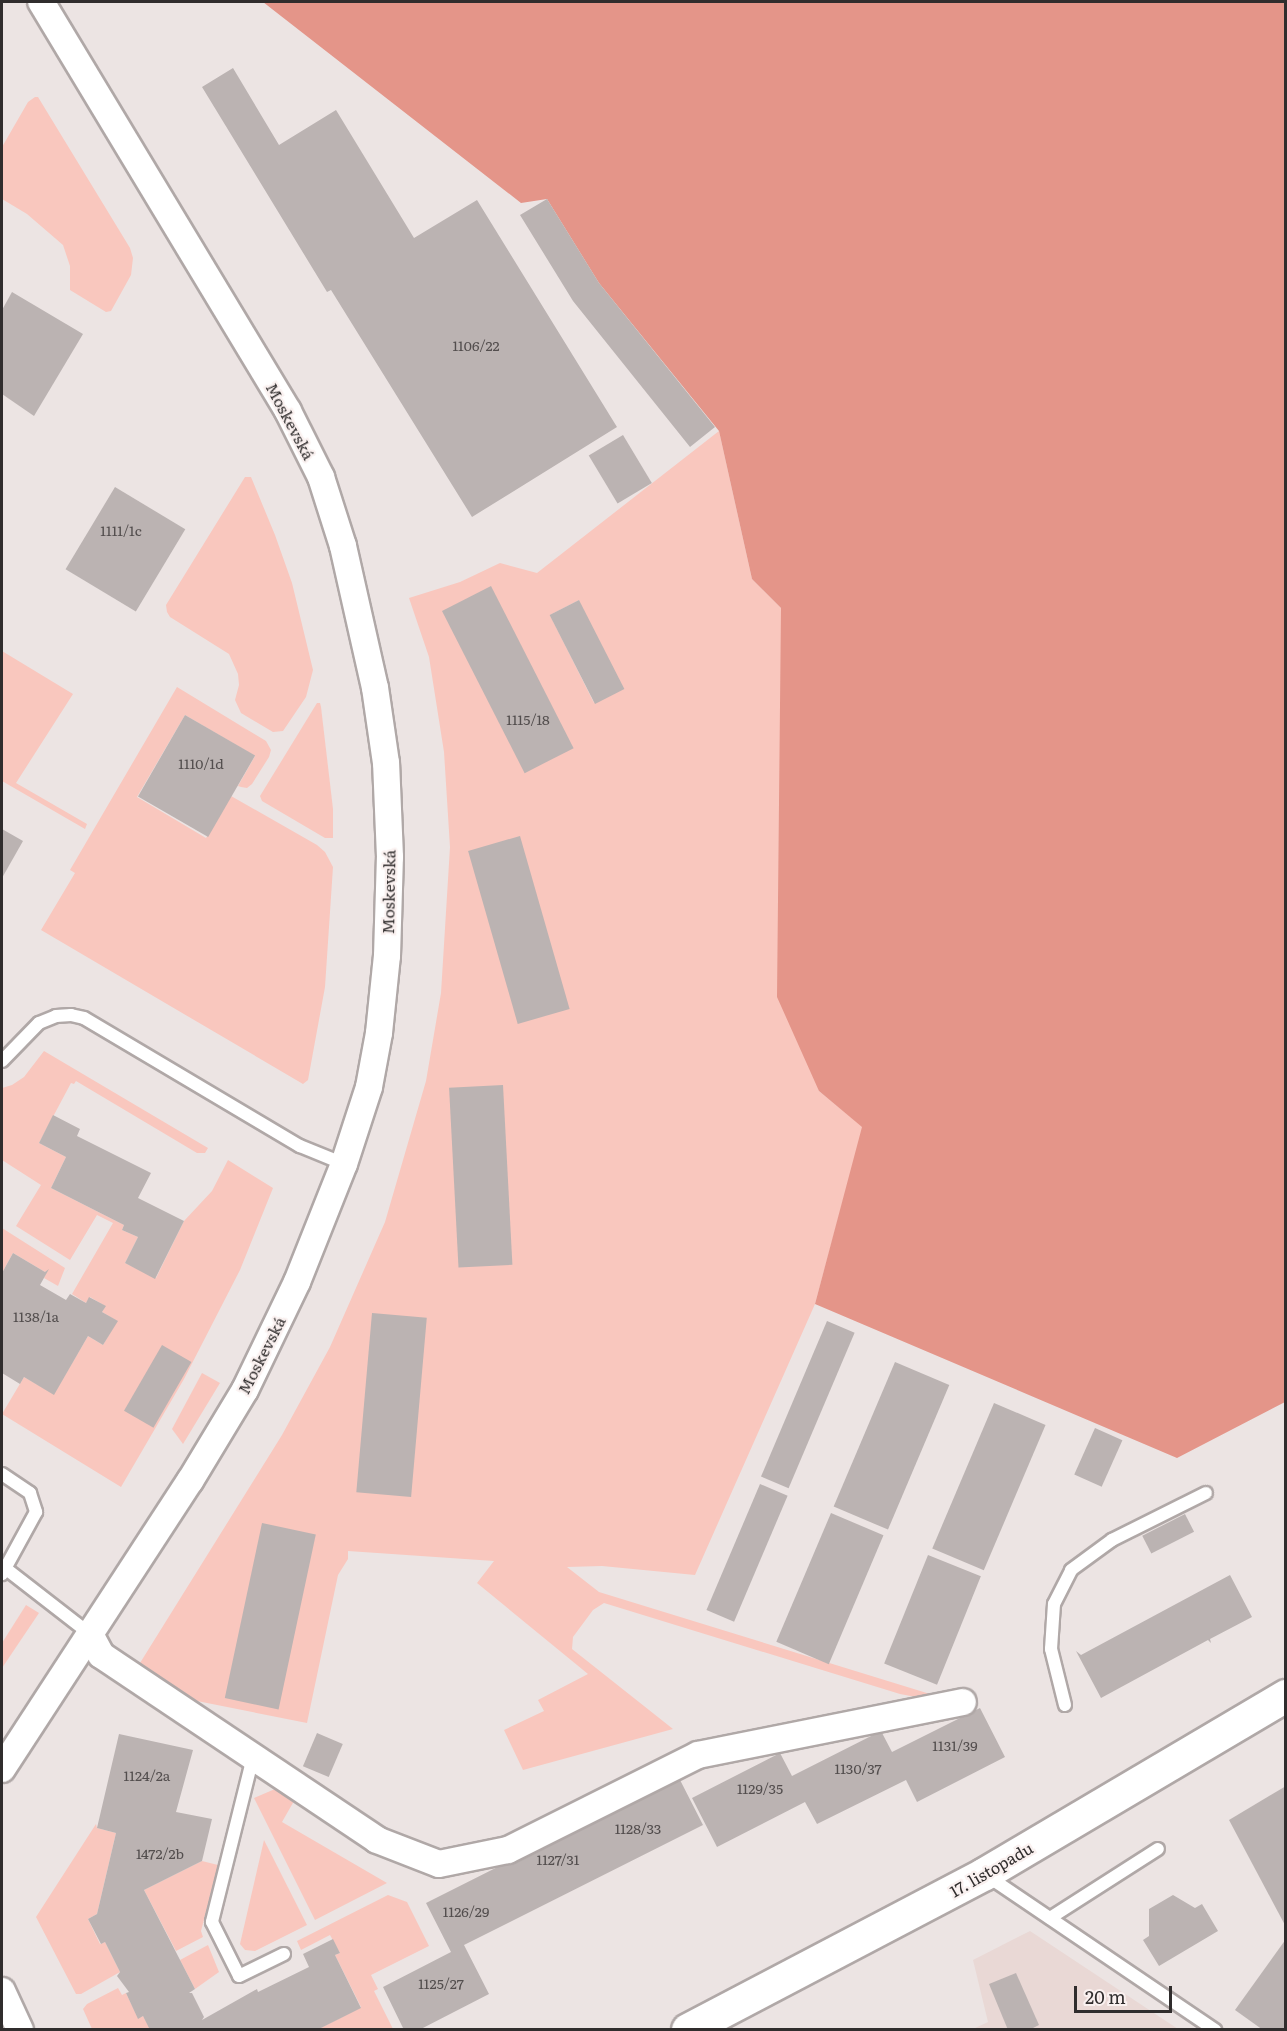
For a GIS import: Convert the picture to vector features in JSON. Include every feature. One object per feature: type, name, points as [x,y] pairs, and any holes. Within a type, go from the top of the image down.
[{"type":"street","name":"Moskevská","points":[[2,1769],[190,1481],[245,1390],[297,1282],[344,1164],[369,1087],[379,1033],[387,956],[390,857],[386,763],[376,698],[343,546],[321,477],[288,411],[41,2]]},
{"type":"street","points":[[90,1634],[101,1655],[377,1840],[439,1864],[508,1850],[698,1755],[963,1702]]},
{"type":"street","name":"17. listopadu","points":[[688,2030],[985,1874],[1286,1696]]},
{"type":"street","points":[[2,1991],[20,2030]]},
{"type":"lane","points":[[2,1061],[39,1023],[56,1016],[70,1015],[84,1018],[300,1146],[344,1164]]},
{"type":"lane","points":[[2,1474],[30,1493],[36,1512],[3,1571],[90,1634]]},
{"type":"lane","points":[[1065,1705],[1051,1649],[1054,1604],[1071,1570],[1112,1540],[1206,1493]]},
{"type":"lane","points":[[253,1757],[212,1922],[239,1976],[284,1954]]},
{"type":"lane","points":[[1050,1918],[1158,1849]]},
{"type":"lane","points":[[985,1874],[1215,2030]]},
{"type":"shaded area","points":[[263,2],[1285,2],[1285,1402],[1177,1458],[815,1304],[862,1127],[819,1091],[777,997],[781,608],[752,579],[719,431],[599,283],[547,199],[521,203]]},
{"type":"shaded area","points":[[38,97],[130,248],[133,258],[131,275],[111,311],[106,312],[70,290],[70,266],[63,245],[27,214],[2,199],[2,147],[28,102]]},
{"type":"shaded area","points":[[719,431],[752,579],[781,608],[781,698],[819,1091],[863,1127],[815,1304],[695,1575],[602,1566],[567,1567],[599,1592],[930,1694],[916,1697],[900,1694],[604,1603],[593,1610],[573,1637],[572,1649],[673,1729],[523,1770],[504,1730],[544,1711],[538,1700],[588,1674],[477,1583],[494,1561],[348,1551],[348,1559],[338,1575],[307,1723],[192,1700],[140,1663],[282,1435],[330,1347],[385,1222],[426,1081],[441,993],[450,847],[444,752],[429,657],[409,598],[460,582],[500,563],[537,573]],"holes":[[[579,600],[594,703],[550,615]]]},
{"type":"shaded area","points":[[245,477],[251,477],[292,583],[313,670],[306,697],[283,731],[273,732],[241,713],[235,700],[239,685],[238,674],[229,654],[170,617],[167,612],[166,605]]},
{"type":"shaded area","points":[[2,651],[73,694],[16,783],[87,824],[85,829],[2,781]]},
{"type":"shaded area","points":[[177,687],[266,741],[271,750],[269,757],[252,784],[247,788],[238,786],[255,756],[185,715],[137,797],[206,838],[231,796],[317,845],[325,852],[333,867],[325,987],[308,1080],[303,1084],[41,930],[75,873],[70,870]]},
{"type":"shaded area","points":[[317,703],[320,703],[321,707],[333,809],[333,838],[325,838],[262,801],[260,796]]},
{"type":"shaded area","points":[[44,1051],[208,1148],[205,1153],[197,1153],[76,1081],[74,1084],[71,1083],[39,1143],[66,1157],[51,1188],[124,1225],[122,1230],[138,1237],[125,1263],[156,1278],[184,1221],[212,1191],[228,1160],[273,1188],[240,1270],[184,1379],[121,1487],[2,1414],[24,1377],[54,1394],[88,1336],[103,1345],[117,1321],[102,1312],[105,1306],[90,1297],[86,1303],[72,1294],[113,1223],[97,1215],[70,1260],[16,1226],[41,1185],[2,1160],[2,1088],[24,1077]]},
{"type":"shaded area","points":[[2,1228],[65,1268],[58,1286],[44,1278],[47,1271],[45,1272],[13,1253],[2,1273]]},
{"type":"shaded area","points":[[202,1373],[220,1383],[183,1444],[172,1429]]},
{"type":"shaded area","points":[[26,1605],[39,1613],[2,1668],[2,1643]]},
{"type":"shaded area","points":[[275,1789],[294,1801],[282,1822],[387,1883],[315,1920],[254,1798]]},
{"type":"shaded area","points":[[96,1824],[97,1828],[116,1833],[97,1914],[88,1919],[100,1944],[105,1942],[120,1972],[81,1994],[76,1994],[36,1917]]},
{"type":"shaded area","points":[[264,1840],[307,1925],[255,1951],[245,1950],[240,1944]]},
{"type":"shaded area","points":[[202,1861],[218,1865],[201,1931],[203,1937],[176,1951],[144,1890]]},
{"type":"shaded area","points":[[388,1895],[407,1902],[429,1946],[371,1975],[378,1989],[374,1991],[393,2029],[317,2030],[361,2007],[335,1955],[340,1953],[330,1935],[301,1950],[297,1941]]},
{"type":"shaded area","points":[[1030,1931],[1178,2029],[973,2029],[988,2022],[973,1960]]},
{"type":"shaded area","points":[[208,1945],[219,1972],[195,1989],[180,1960]]},
{"type":"shaded area","points":[[118,1988],[122,1995],[126,1993],[138,2018],[143,2016],[150,2029],[92,2029],[83,2009],[87,2004]]},
{"type":"building","points":[[233,68],[279,145],[336,110],[414,238],[477,200],[617,427],[472,517],[331,290],[327,292],[202,87]]},
{"type":"building","points":[[547,199],[599,283],[715,427],[690,447],[573,301],[520,215]]},
{"type":"building","points":[[12,292],[83,334],[34,416],[2,394],[2,310]]},
{"type":"building","points":[[623,435],[652,483],[618,504],[589,456]]},
{"type":"building","points":[[115,487],[185,529],[136,612],[66,569]]},
{"type":"building","points":[[491,586],[574,748],[525,773],[442,611]]},
{"type":"building","points":[[579,600],[624,689],[595,704],[550,615]]},
{"type":"building","points":[[185,715],[255,756],[208,837],[138,796]]},
{"type":"building","points":[[2,829],[23,841],[2,878]]},
{"type":"building","points":[[520,836],[570,1009],[518,1024],[468,851]]},
{"type":"building","points":[[503,1085],[512,1265],[458,1268],[449,1088]]},
{"type":"building","points":[[53,1115],[80,1129],[77,1136],[151,1173],[138,1198],[184,1221],[155,1279],[125,1263],[138,1237],[122,1230],[124,1225],[51,1188],[66,1157],[39,1143]]},
{"type":"building","points":[[13,1253],[45,1272],[49,1269],[40,1285],[66,1300],[70,1294],[86,1303],[89,1297],[106,1306],[102,1312],[118,1321],[103,1345],[88,1336],[54,1395],[24,1377],[20,1384],[2,1373],[2,1273]]},
{"type":"building","points":[[372,1313],[427,1318],[411,1497],[356,1492]]},
{"type":"building","points":[[827,1321],[855,1333],[789,1488],[761,1477]]},
{"type":"building","points":[[162,1345],[191,1362],[153,1428],[124,1411]]},
{"type":"building","points":[[895,1362],[949,1385],[888,1530],[834,1507]]},
{"type":"building","points":[[994,1403],[1046,1425],[984,1570],[932,1548]]},
{"type":"building","points":[[1095,1428],[1122,1440],[1102,1487],[1074,1475]]},
{"type":"building","points":[[760,1484],[788,1496],[734,1622],[706,1610]]},
{"type":"building","points":[[831,1513],[883,1535],[829,1664],[776,1642]]},
{"type":"building","points":[[1185,1514],[1194,1532],[1151,1554],[1142,1536]]},
{"type":"building","points":[[262,1523],[316,1534],[279,1710],[225,1698]]},
{"type":"building","points":[[928,1555],[981,1576],[937,1685],[884,1663]]},
{"type":"building","points":[[1230,1575],[1252,1617],[1210,1639],[1211,1643],[1208,1640],[1101,1698],[1076,1651],[1081,1655]]},
{"type":"building","points":[[980,1708],[1005,1757],[917,1802],[906,1780],[817,1824],[805,1802],[717,1847],[692,1798],[780,1753],[792,1776],[881,1731],[892,1752]]},
{"type":"building","points":[[317,1733],[343,1744],[329,1777],[303,1766]]},
{"type":"building","points":[[119,1734],[193,1750],[176,1812],[212,1819],[202,1861],[144,1890],[195,1989],[189,1993],[192,1993],[204,2017],[202,2020],[257,1989],[258,1992],[309,1967],[303,1954],[333,1939],[340,1953],[335,1955],[361,2008],[317,2030],[150,2030],[143,2016],[138,2019],[126,1993],[129,1992],[117,1976],[120,1972],[105,1942],[101,1944],[88,1919],[97,1914],[116,1833],[97,1828]]},
{"type":"building","points":[[678,1776],[703,1825],[464,1945],[489,1994],[419,2030],[404,2030],[383,1987],[451,1952],[426,1903]]},
{"type":"building","points":[[1286,1786],[1286,1927],[1229,1820]]},
{"type":"building","points":[[1173,1895],[1195,1908],[1202,1904],[1218,1931],[1159,1966],[1143,1940],[1149,1936],[1149,1909]]},
{"type":"building","points":[[1286,1939],[1286,2030],[1263,2030],[1235,2010]]},
{"type":"building","points":[[1016,1973],[1039,2025],[1029,2030],[1008,2030],[989,1984]]}]
